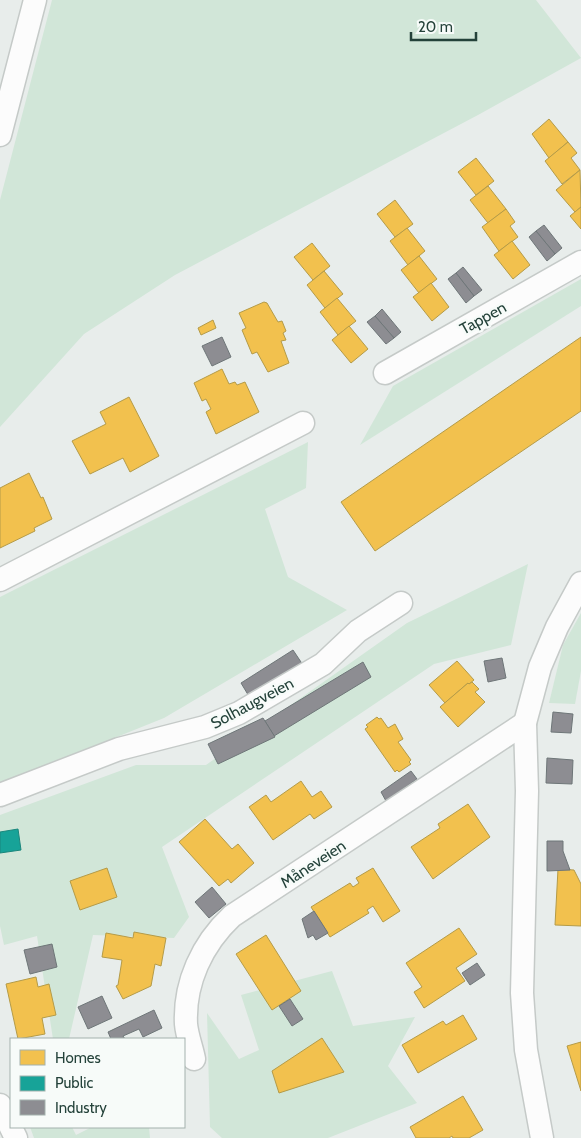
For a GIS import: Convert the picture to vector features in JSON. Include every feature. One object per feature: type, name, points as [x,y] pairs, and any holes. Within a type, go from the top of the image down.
[{"type":"street","points":[[0,135],[35,0]]},
{"type":"street","name":"Tappen","points":[[385,373],[581,262]]},
{"type":"street","points":[[0,580],[303,423]]},
{"type":"street","points":[[542,1138],[526,1050],[522,992],[527,791],[525,723],[540,667],[557,627],[581,583]]},
{"type":"street","name":"Solhaugveien","points":[[0,795],[118,749],[205,727],[239,713],[323,664],[358,632],[401,603]]},
{"type":"street","name":"Måneveien","points":[[194,1059],[186,1026],[187,998],[203,950],[217,930],[232,916],[525,723]]},
{"type":"street","points":[[0,1104],[10,1125]]},
{"type":"green space","points":[[52,0],[536,0],[581,58],[478,115],[175,275],[84,334],[0,427],[0,200]]},
{"type":"green space","points":[[581,279],[581,306],[360,445],[393,386]]},
{"type":"green space","points":[[308,442],[306,488],[265,509],[288,577],[347,610],[164,718],[0,784],[0,597]]},
{"type":"green space","points":[[528,564],[511,645],[434,664],[162,847],[189,917],[174,938],[93,935],[69,1038],[53,1038],[37,936],[4,945],[0,926],[0,815],[136,765],[206,765],[407,623]]},
{"type":"green space","points":[[581,613],[581,671],[575,704],[549,703],[563,645]]},
{"type":"green space","points":[[332,971],[353,1026],[415,1017],[388,1066],[417,1103],[328,1138],[222,1138],[210,1127],[207,1013],[239,1059],[259,1050],[241,995]]},
{"type":"green space","points":[[30,1128],[72,1128],[76,1135],[90,1128],[149,1128],[150,1138],[34,1138]]},
{"type":"building: Homes","points":[[549,119],[568,142],[549,158],[532,134]]},
{"type":"building: Homes","points":[[568,142],[577,153],[571,158],[580,170],[562,184],[545,161]]},
{"type":"building: Homes","points":[[476,158],[494,181],[476,195],[458,172]]},
{"type":"building: Homes","points":[[580,170],[581,207],[575,212],[556,190]]},
{"type":"building: Homes","points":[[488,186],[506,209],[488,223],[470,200]]},
{"type":"building: Homes","points":[[395,200],[413,224],[395,237],[377,214]]},
{"type":"building: Homes","points":[[581,207],[581,229],[570,216]]},
{"type":"building: Homes","points":[[506,209],[515,222],[510,226],[518,237],[499,251],[482,227]]},
{"type":"building: Homes","points":[[407,228],[425,251],[408,265],[390,241]]},
{"type":"building: Homes","points":[[512,241],[530,265],[513,279],[494,255]]},
{"type":"building: Homes","points":[[312,243],[330,266],[313,280],[294,257]]},
{"type":"building: Homes","points":[[419,256],[437,279],[419,293],[401,270]]},
{"type":"building: Homes","points":[[324,271],[343,294],[325,308],[307,285]]},
{"type":"building: Homes","points":[[431,283],[449,307],[432,321],[413,297]]},
{"type":"building: Homes","points":[[337,298],[356,321],[338,335],[320,312]]},
{"type":"building: Homes","points":[[264,302],[267,303],[278,322],[282,321],[286,331],[283,333],[286,340],[281,341],[289,363],[268,372],[257,352],[252,354],[242,330],[246,328],[239,313]]},
{"type":"building: Homes","points":[[213,320],[216,328],[201,335],[198,328]]},
{"type":"building: Homes","points":[[349,326],[368,349],[351,363],[332,340]]},
{"type":"building: Homes","points":[[581,337],[581,411],[375,551],[341,502]]},
{"type":"building: Homes","points":[[222,369],[229,384],[235,382],[237,385],[245,382],[259,412],[216,434],[206,412],[211,409],[206,399],[202,401],[194,383]]},
{"type":"building: Homes","points":[[129,397],[159,456],[130,472],[123,458],[90,474],[72,441],[106,424],[100,412]]},
{"type":"building: Homes","points":[[29,473],[41,498],[43,497],[52,519],[34,528],[35,531],[0,548],[0,488]]},
{"type":"building: Homes","points":[[457,661],[474,680],[445,703],[429,685]]},
{"type":"building: Homes","points":[[472,682],[479,689],[475,692],[485,702],[458,727],[440,707],[468,683]]},
{"type":"building: Homes","points":[[377,717],[381,718],[388,728],[395,724],[403,739],[398,742],[411,760],[409,762],[411,764],[399,772],[397,770],[395,772],[365,729],[368,727],[366,725]]},
{"type":"building: Homes","points":[[301,781],[312,797],[321,791],[332,807],[314,819],[310,814],[273,840],[249,807],[266,795],[271,802]]},
{"type":"building: Homes","points":[[468,804],[490,837],[433,879],[411,847],[440,828],[438,824]]},
{"type":"building: Homes","points":[[205,819],[232,849],[238,844],[254,863],[231,883],[228,879],[219,886],[179,842]]},
{"type":"building: Homes","points":[[107,868],[117,897],[80,910],[70,881]]},
{"type":"building: Homes","points":[[373,868],[400,911],[383,922],[373,906],[367,910],[369,913],[330,937],[311,907],[350,883],[353,887],[359,883],[356,878]]},
{"type":"building: Homes","points":[[558,869],[574,870],[581,884],[581,926],[555,925]]},
{"type":"building: Homes","points":[[459,928],[477,954],[456,968],[465,981],[424,1008],[414,992],[422,987],[406,963]]},
{"type":"building: Homes","points":[[134,932],[166,938],[161,966],[155,964],[151,986],[123,999],[116,986],[118,985],[122,960],[102,957],[106,933],[133,938]]},
{"type":"building: Homes","points":[[266,935],[301,991],[272,1010],[236,954]]},
{"type":"building: Homes","points":[[36,977],[38,987],[49,984],[56,1015],[42,1018],[45,1034],[18,1038],[6,984]]},
{"type":"building: Homes","points":[[463,1015],[477,1039],[418,1073],[402,1045],[443,1021],[446,1025]]},
{"type":"building: Homes","points":[[322,1038],[344,1072],[279,1093],[272,1071]]},
{"type":"building: Homes","points":[[581,1042],[581,1091],[567,1046]]},
{"type":"building: Homes","points":[[463,1096],[483,1130],[469,1138],[453,1138],[452,1136],[449,1138],[416,1138],[410,1127]]},
{"type":"building: Public","points":[[18,829],[21,850],[0,853],[0,832]]},
{"type":"building: Industry","points":[[544,225],[562,248],[555,254],[536,231]]},
{"type":"building: Industry","points":[[536,231],[555,254],[547,261],[529,237]]},
{"type":"building: Industry","points":[[463,267],[482,290],[474,296],[456,273]]},
{"type":"building: Industry","points":[[456,273],[474,296],[466,303],[448,279]]},
{"type":"building: Industry","points":[[382,309],[401,332],[394,338],[375,316]]},
{"type":"building: Industry","points":[[375,316],[394,338],[386,344],[367,322]]},
{"type":"building: Industry","points":[[222,337],[231,357],[212,366],[202,346]]},
{"type":"building: Industry","points":[[293,650],[303,665],[250,698],[241,683]]},
{"type":"building: Industry","points":[[502,658],[506,678],[488,682],[484,661]]},
{"type":"building: Industry","points":[[363,662],[371,677],[274,736],[265,721]]},
{"type":"building: Industry","points":[[553,712],[573,714],[571,733],[551,732]]},
{"type":"building: Industry","points":[[263,718],[275,737],[218,764],[208,744]]},
{"type":"building: Industry","points":[[547,758],[573,760],[572,784],[546,783]]},
{"type":"building: Industry","points":[[411,771],[417,779],[386,801],[381,792]]},
{"type":"building: Industry","points":[[547,841],[563,841],[563,851],[570,870],[547,871]]},
{"type":"building: Industry","points":[[212,887],[226,904],[209,918],[195,902]]},
{"type":"building: Industry","points":[[314,911],[328,933],[316,940],[313,935],[308,938],[302,919]]},
{"type":"building: Industry","points":[[52,944],[57,967],[30,974],[24,950]]},
{"type":"building: Industry","points":[[477,963],[485,975],[470,985],[462,973]]},
{"type":"building: Industry","points":[[102,996],[112,1018],[88,1029],[78,1007]]},
{"type":"building: Industry","points":[[290,999],[303,1019],[292,1026],[279,1006]]},
{"type":"building: Industry","points":[[154,1010],[162,1028],[143,1037],[139,1029],[123,1036],[124,1038],[111,1038],[108,1032]]}]
